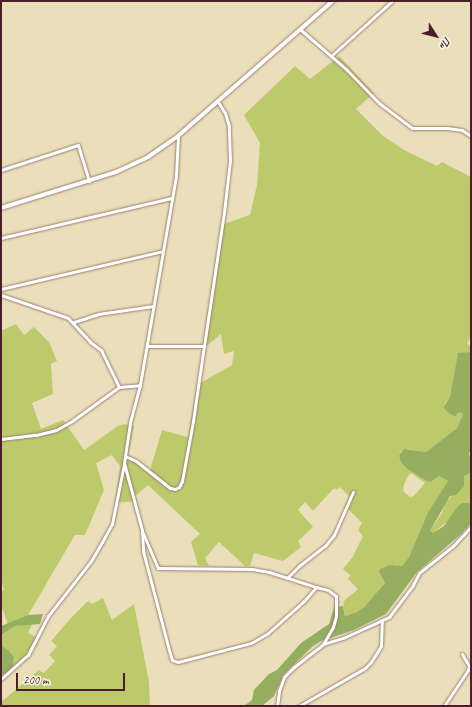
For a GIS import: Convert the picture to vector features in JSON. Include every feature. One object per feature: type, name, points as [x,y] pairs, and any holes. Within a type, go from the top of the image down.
[{"type":"main road","points":[[1,208],[89,181],[137,162],[178,136],[333,1]]},
{"type":"street","points":[[331,56],[392,1]]},
{"type":"street","points":[[301,30],[346,69],[379,104],[412,128],[446,128],[462,130],[471,136]]},
{"type":"street","points":[[125,456],[136,461],[170,488],[175,489],[179,487],[182,481],[193,421],[224,212],[230,161],[230,126],[225,113],[218,102]]},
{"type":"street","points":[[1,679],[28,655],[48,616],[91,561],[112,524],[130,423],[140,385],[176,176],[178,136]]},
{"type":"street","points":[[1,170],[78,146],[89,181]]},
{"type":"street","points":[[1,238],[171,198]]},
{"type":"street","points":[[1,289],[163,251]]},
{"type":"street","points":[[1,295],[33,308],[63,316],[74,322],[90,342],[101,350],[119,387]]},
{"type":"street","points":[[74,322],[98,314],[153,306]]},
{"type":"street","points":[[147,346],[204,346]]},
{"type":"street","points":[[1,439],[36,435],[56,430],[72,421],[119,387],[140,385]]},
{"type":"street","points":[[124,463],[142,530],[158,568],[252,569],[328,590],[336,596],[336,616],[333,627],[323,644]]},
{"type":"street","points":[[287,578],[330,540],[353,492]]},
{"type":"street","points":[[277,706],[279,691],[284,677],[310,652],[323,644],[343,638],[389,617],[399,605],[419,573],[453,546],[471,528]]},
{"type":"street","points":[[142,530],[143,551],[169,650],[172,660],[175,662],[241,646],[262,638],[304,601],[316,587]]},
{"type":"street","points":[[299,706],[365,668],[371,662],[381,646],[382,620]]},
{"type":"street","points":[[444,706],[468,670],[468,666],[462,654]]},
{"type":"green space","points":[[339,56],[374,93],[356,109],[383,136],[404,150],[437,166],[442,162],[471,177],[471,337],[467,343],[471,347],[471,352],[458,354],[450,396],[445,403],[455,417],[459,411],[463,414],[457,428],[426,452],[408,449],[401,451],[399,455],[406,468],[426,481],[431,482],[439,476],[448,481],[428,512],[409,557],[402,567],[395,565],[379,572],[385,583],[364,607],[357,612],[345,616],[343,602],[358,589],[348,579],[350,575],[343,569],[352,558],[363,536],[358,530],[362,523],[345,506],[349,496],[340,487],[337,490],[334,488],[313,511],[305,502],[298,510],[313,527],[298,541],[301,547],[283,561],[254,553],[250,566],[245,566],[219,542],[205,558],[209,566],[198,565],[191,542],[200,534],[148,485],[135,496],[137,501],[115,503],[120,466],[112,455],[96,463],[104,490],[85,535],[75,535],[28,615],[8,624],[1,605],[1,592],[4,590],[1,579],[1,331],[16,324],[24,335],[34,327],[49,342],[57,361],[51,364],[53,394],[32,403],[41,429],[63,420],[84,450],[118,426],[124,424],[134,426],[128,457],[150,470],[162,430],[188,437],[197,385],[232,365],[234,351],[224,354],[221,334],[202,350],[221,225],[250,215],[257,185],[260,143],[244,115],[295,66],[310,79]],"holes":[[[411,473],[425,483],[414,496],[410,497],[404,492],[403,488],[407,477]]]},
{"type":"green space","points":[[471,352],[471,449],[469,454],[471,459],[471,472],[464,476],[464,486],[456,495],[450,496],[430,531],[433,533],[444,526],[458,506],[462,503],[471,503],[471,523],[461,534],[417,572],[386,614],[354,630],[321,641],[313,646],[284,674],[274,696],[262,706],[244,706],[252,700],[254,690],[269,674],[277,670],[301,643],[329,624],[334,607],[343,606],[345,616],[357,612],[364,607],[385,583],[379,572],[380,569],[390,565],[402,566],[409,557],[428,512],[448,481],[439,476],[431,482],[426,481],[406,468],[401,462],[399,455],[404,449],[426,452],[457,428],[463,414],[459,412],[455,417],[445,410],[444,407],[450,396],[458,353]]},
{"type":"green space","points":[[471,472],[471,503],[462,503],[458,506],[449,520],[433,533],[430,531],[442,513],[445,504],[464,480],[466,473]]},
{"type":"green space","points":[[103,598],[112,620],[134,604],[149,682],[150,706],[1,706],[1,702],[39,670],[44,673],[55,661],[49,655],[57,646],[51,641],[70,619],[88,601],[92,604]]},
{"type":"green space","points":[[43,614],[40,624],[15,626],[1,635],[1,626],[28,615]]},
{"type":"green space","points":[[33,623],[28,633],[39,639],[27,660],[15,669],[13,667],[14,657],[1,646],[1,635],[15,626]]},
{"type":"green space","points":[[1,646],[8,650],[14,657],[13,667],[3,675],[1,672]]}]
